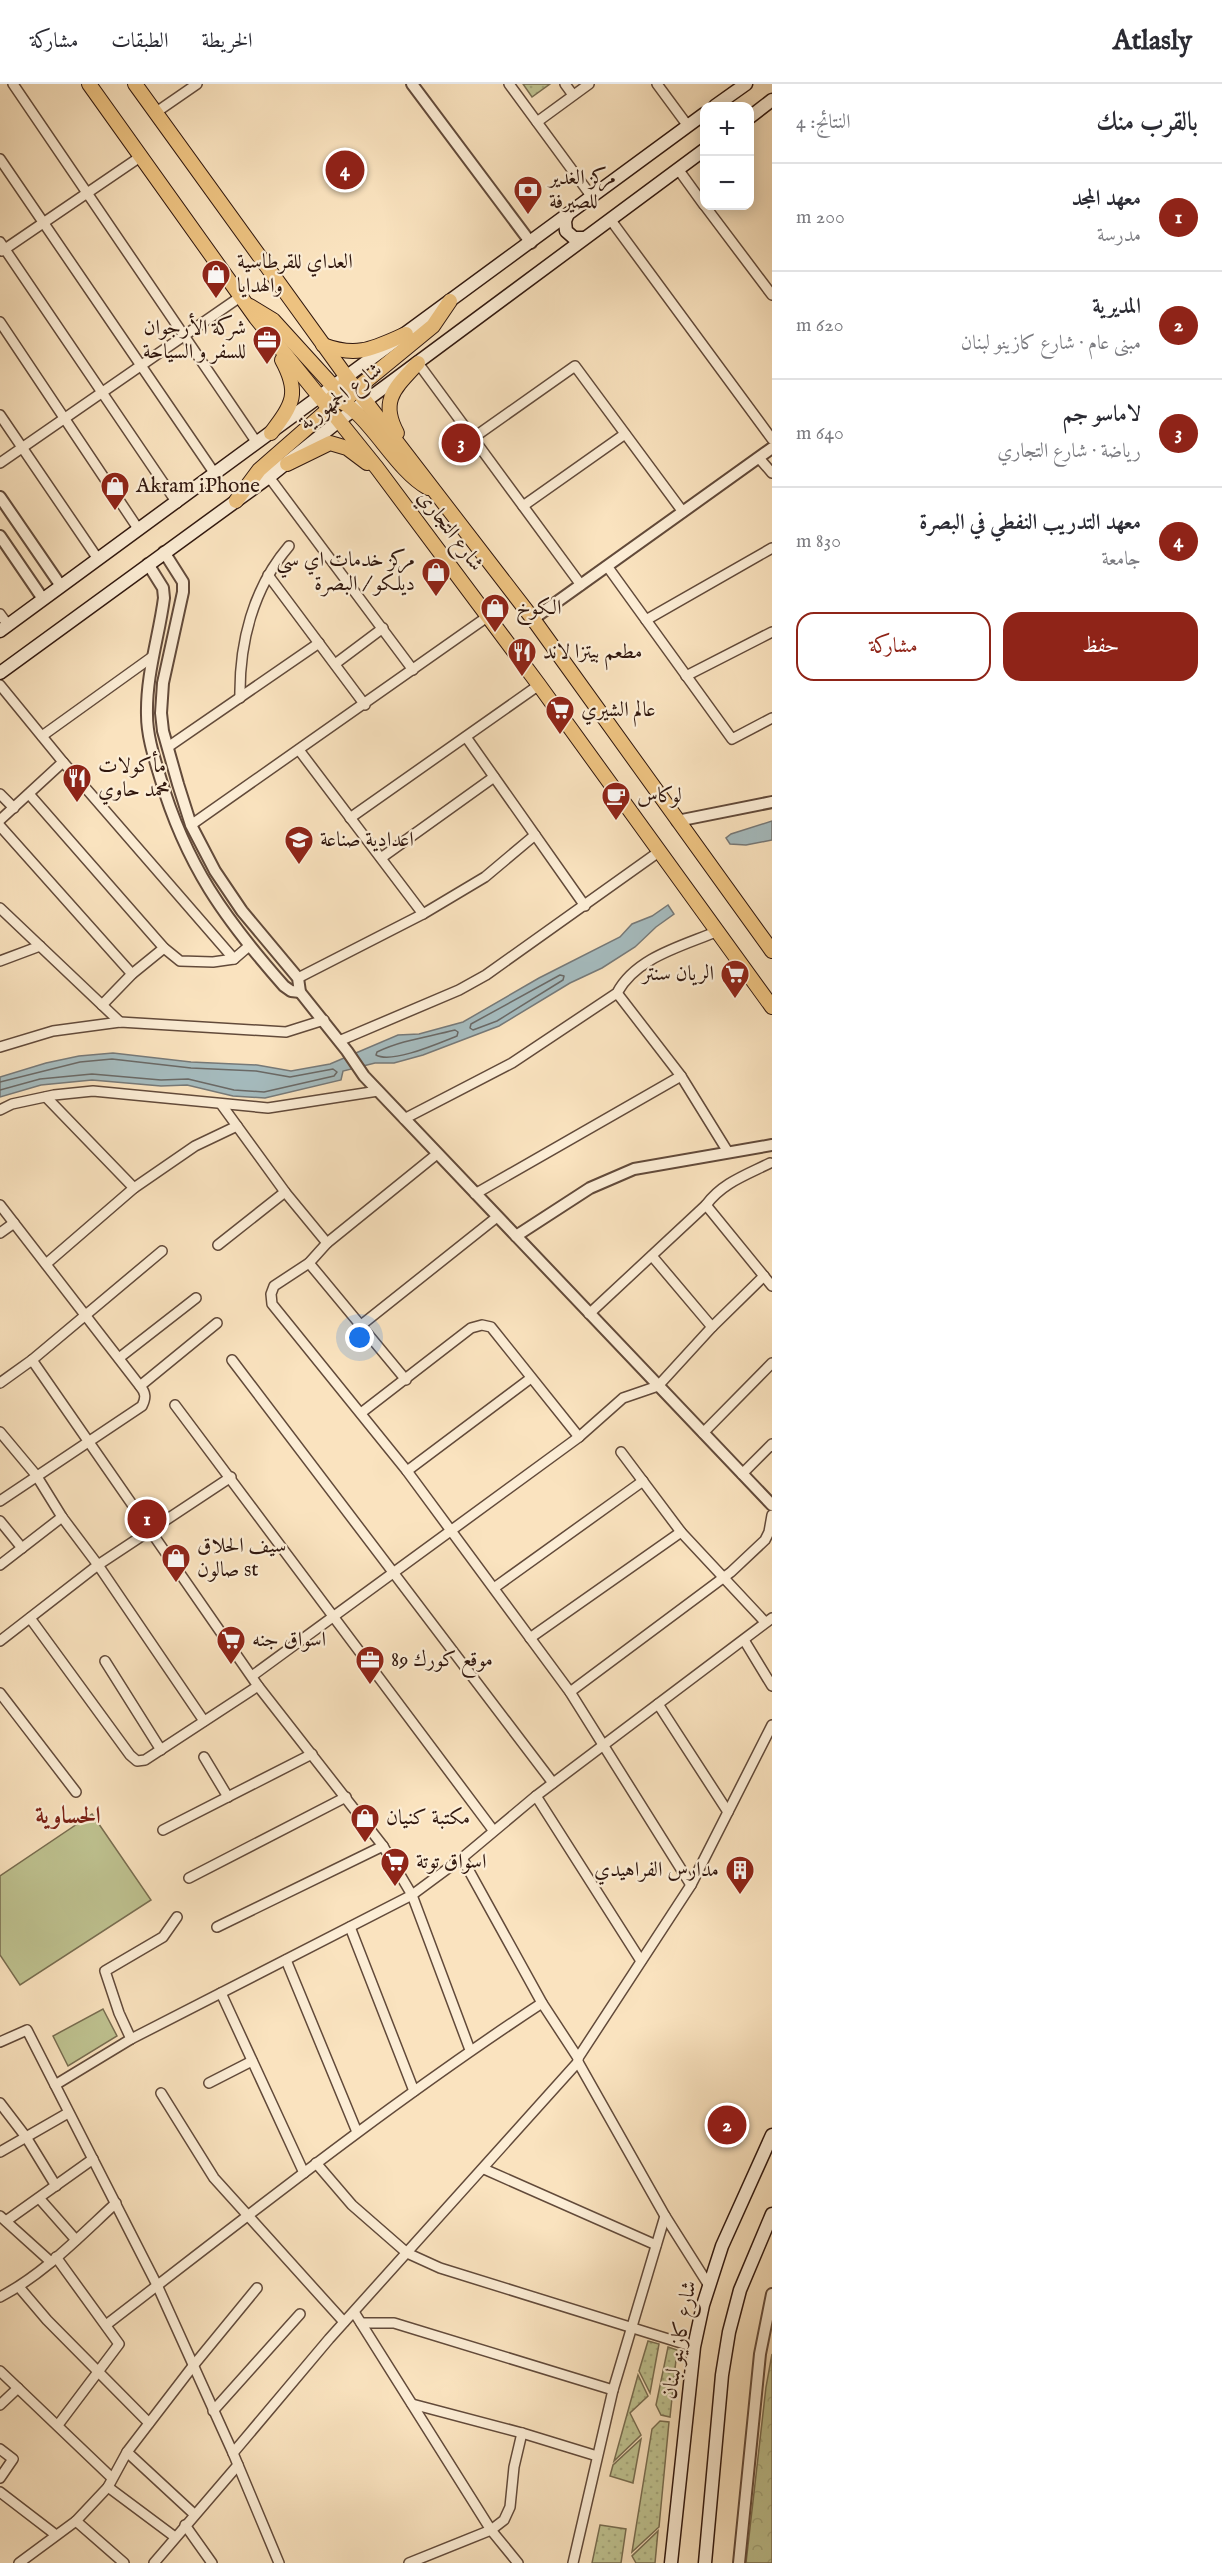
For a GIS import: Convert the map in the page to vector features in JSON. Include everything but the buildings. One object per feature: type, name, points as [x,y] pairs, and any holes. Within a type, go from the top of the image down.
[{"type":"main road","points":[[89,84],[243,300],[318,396],[343,401]]},
{"type":"main road","name":"شارع التجاري","points":[[135,84],[346,376],[343,401],[380,472],[540,686],[772,1007]]},
{"type":"main road","points":[[721,102],[746,84]]},
{"type":"main road","points":[[754,114],[772,100]]},
{"type":"main road","name":"شارع الجمهورية","points":[[346,376],[700,118]]},
{"type":"main road","name":"شارع الجمهورية","points":[[366,401],[700,154]]},
{"type":"main road","points":[[567,216],[564,226],[566,231],[574,238],[584,238]]},
{"type":"main road","points":[[243,300],[278,325],[403,469],[439,495]]},
{"type":"main road","points":[[236,501],[267,462],[432,326],[450,301]]},
{"type":"main road","points":[[263,327],[289,373],[293,387],[290,405],[271,433]]},
{"type":"main road","points":[[323,345],[342,351],[360,352],[406,334]]},
{"type":"main road","points":[[414,464],[394,427],[389,405],[393,390],[418,363]]},
{"type":"main road","name":"شارع الجمهورية","points":[[4,628],[177,503],[318,396]]},
{"type":"main road","name":"شارع التجاري","points":[[343,401],[366,401],[533,619],[677,820],[769,943]]},
{"type":"main road","name":"شارع الجمهورية","points":[[0,673],[286,464],[343,401]]},
{"type":"main road","points":[[286,464],[330,443],[347,448],[380,472]]},
{"type":"main road","name":"شارع كازينو لبنان","points":[[671,2563],[694,2347],[708,2284],[722,2246],[772,2135]]},
{"type":"main road","points":[[705,2563],[727,2343],[740,2290],[772,2214]]},
{"type":"street","points":[[13,84],[257,443]]},
{"type":"street","points":[[155,113],[197,84]]},
{"type":"street","points":[[412,84],[531,243]]},
{"type":"street","points":[[509,84],[592,196]]},
{"type":"street","points":[[565,84],[573,95]]},
{"type":"street","points":[[537,122],[589,84]]},
{"type":"street","points":[[657,84],[688,126]]},
{"type":"street","points":[[140,157],[88,194],[2,248],[177,503]]},
{"type":"street","points":[[0,159],[215,474]]},
{"type":"street","points":[[678,169],[700,198]]},
{"type":"street","points":[[709,210],[772,295]]},
{"type":"street","points":[[610,219],[772,439]]},
{"type":"street","points":[[0,463],[141,366],[243,300]]},
{"type":"street","points":[[0,322],[140,530]]},
{"type":"street","points":[[418,363],[581,585]]},
{"type":"street","points":[[473,438],[575,366],[683,512]]},
{"type":"street","points":[[0,415],[98,559]]},
{"type":"street","points":[[523,506],[626,434]]},
{"type":"street","points":[[533,619],[772,448]]},
{"type":"street","points":[[759,458],[772,473]]},
{"type":"street","points":[[269,477],[413,670]]},
{"type":"street","points":[[0,496],[62,586]]},
{"type":"street","points":[[0,536],[43,599]]},
{"type":"street","points":[[240,698],[239,671],[247,624],[268,575],[289,546]]},
{"type":"street","points":[[646,620],[772,548]]},
{"type":"street","points":[[164,552],[183,582],[181,604],[161,705],[161,726],[191,825],[215,871],[242,911],[298,978],[300,992],[324,1020],[364,1076],[772,1505]]},
{"type":"street","points":[[148,564],[164,588],[148,685],[147,725],[170,812],[184,847],[202,880],[249,946],[284,986],[291,991],[300,992]]},
{"type":"street","points":[[607,566],[732,739],[772,718]]},
{"type":"street","points":[[268,575],[365,705]]},
{"type":"street","points":[[0,614],[4,628]]},
{"type":"street","points":[[191,825],[365,705],[487,617]]},
{"type":"street","points":[[158,624],[175,626]]},
{"type":"street","points":[[335,664],[383,628]]},
{"type":"street","points":[[686,676],[772,632]]},
{"type":"street","points":[[168,747],[319,643]]},
{"type":"street","points":[[42,736],[152,657]]},
{"type":"street","points":[[0,685],[63,762],[234,959]]},
{"type":"street","points":[[350,818],[540,686]]},
{"type":"street","points":[[466,737],[585,906]]},
{"type":"street","points":[[299,750],[423,914]]},
{"type":"street","points":[[0,820],[63,762]]},
{"type":"street","points":[[381,858],[494,777]]},
{"type":"street","points":[[0,794],[14,808]]},
{"type":"street","points":[[29,794],[164,948],[180,961],[213,962],[234,959],[249,946]]},
{"type":"street","points":[[677,820],[718,815],[772,802]]},
{"type":"street","points":[[0,826],[132,974]]},
{"type":"street","points":[[284,986],[423,914],[485,877],[535,835]]},
{"type":"street","points":[[339,1041],[459,990],[512,957],[660,851]]},
{"type":"street","points":[[0,908],[120,1022]]},
{"type":"street","points":[[404,1119],[512,1063],[617,993],[625,978],[654,957],[718,931]]},
{"type":"street","points":[[0,962],[40,946]]},
{"type":"street","points":[[102,1005],[132,974],[164,948]]},
{"type":"street","points":[[617,993],[681,1076],[728,1152]]},
{"type":"street","points":[[0,1047],[53,1031],[120,1022],[286,1032],[324,1020]]},
{"type":"street","points":[[476,1194],[681,1076]]},
{"type":"street","points":[[0,1110],[12,1104],[46,1097],[93,1091],[268,1108],[378,1091]]},
{"type":"street","points":[[46,1097],[134,1188]]},
{"type":"street","points":[[221,1104],[285,1192],[327,1243]]},
{"type":"street","points":[[46,1264],[134,1188],[195,1146],[237,1126]]},
{"type":"street","points":[[516,1236],[590,1188],[623,1173],[643,1167],[772,1145]]},
{"type":"street","points":[[590,1314],[706,1206],[716,1192],[726,1184],[771,1164],[759,1146]]},
{"type":"street","points":[[437,1154],[327,1243],[309,1263],[274,1286],[271,1294],[272,1305],[407,1471],[570,1692],[691,1885]]},
{"type":"street","points":[[218,1245],[285,1192]]},
{"type":"street","points":[[0,1205],[144,1391],[146,1400],[142,1406],[0,1501]]},
{"type":"street","points":[[706,1206],[772,1286]]},
{"type":"street","points":[[360,1326],[497,1217]]},
{"type":"street","points":[[0,1233],[14,1223]]},
{"type":"street","points":[[0,1383],[32,1360],[162,1251]]},
{"type":"street","points":[[652,1256],[712,1327]]},
{"type":"street","points":[[309,1263],[406,1380]]},
{"type":"street","points":[[252,1676],[579,1437],[623,1398],[658,1386],[712,1327],[764,1276]]},
{"type":"street","points":[[119,1358],[195,1298]]},
{"type":"street","points":[[140,1386],[217,1323]]},
{"type":"street","points":[[361,1413],[471,1328],[482,1325],[491,1327],[579,1437]]},
{"type":"street","points":[[32,1360],[258,1686],[383,1846],[412,1895],[470,2050]]},
{"type":"street","points":[[232,1360],[553,1783]]},
{"type":"street","points":[[703,1433],[772,1363]]},
{"type":"street","points":[[407,1471],[531,1378]]},
{"type":"street","points":[[175,1405],[493,1830]]},
{"type":"street","points":[[0,1432],[36,1475],[62,1517],[98,1565],[204,1721]]},
{"type":"street","points":[[742,1474],[772,1444]]},
{"type":"street","points":[[55,2085],[131,2039],[412,1895],[462,1858],[536,1796],[769,1620],[723,1578],[681,1532],[621,1452]]},
{"type":"street","points":[[0,1641],[98,1565],[231,1477]]},
{"type":"street","points":[[494,1588],[643,1481]]},
{"type":"street","points":[[570,1692],[723,1578],[765,1540],[772,1515]]},
{"type":"street","points":[[0,1565],[62,1517]]},
{"type":"street","points":[[0,1521],[22,1548]]},
{"type":"street","points":[[530,1638],[681,1532]]},
{"type":"street","points":[[30,1618],[130,1755],[137,1761],[145,1760],[258,1686]]},
{"type":"street","points":[[744,1640],[772,1686]]},
{"type":"street","points":[[105,1661],[161,1750]]},
{"type":"street","points":[[0,1693],[76,1792]]},
{"type":"street","points":[[658,1704],[728,1812]]},
{"type":"street","points":[[233,2453],[344,2322],[484,2169],[578,2060],[691,1885],[772,1725]]},
{"type":"street","points":[[163,1830],[312,1754]]},
{"type":"street","points":[[204,1757],[228,1797]]},
{"type":"street","points":[[536,1796],[641,1961]]},
{"type":"street","points":[[189,1878],[346,1797]]},
{"type":"street","points":[[217,1927],[383,1846]]},
{"type":"street","points":[[462,1858],[665,2216],[708,2284]]},
{"type":"street","points":[[131,2039],[108,1985],[105,1970],[163,1937],[177,1917]]},
{"type":"street","points":[[350,1927],[414,2091]]},
{"type":"street","points":[[286,1960],[357,2132]]},
{"type":"street","points":[[221,1993],[304,2173]]},
{"type":"street","points":[[106,2325],[357,2132],[470,2050],[542,2002]]},
{"type":"street","points":[[0,2042],[27,2030],[157,2285],[238,2464],[278,2562]]},
{"type":"street","points":[[209,2083],[252,2061]]},
{"type":"street","points":[[161,2093],[214,2178],[344,2322]]},
{"type":"street","points":[[0,2103],[26,2137],[56,2186]]},
{"type":"street","points":[[0,2152],[68,2113]]},
{"type":"street","points":[[58,2425],[119,2344],[54,2260],[3,2218],[39,2198],[93,2159]]},
{"type":"street","points":[[316,2163],[352,2205],[407,2253],[441,2268],[694,2347]]},
{"type":"street","points":[[484,2169],[656,2245]]},
{"type":"street","points":[[39,2198],[76,2240]]},
{"type":"street","points":[[0,2297],[19,2287],[54,2260],[116,2203]]},
{"type":"street","points":[[573,2563],[613,2390],[665,2216]]},
{"type":"street","points":[[19,2287],[47,2320],[150,2423]]},
{"type":"street","points":[[21,2562],[76,2521],[110,2482],[127,2452],[257,2288]]},
{"type":"street","points":[[739,2563],[760,2354],[772,2294]]},
{"type":"street","points":[[354,2312],[491,2530],[518,2563]]},
{"type":"street","points":[[213,2411],[300,2314]]},
{"type":"street","points":[[361,2323],[394,2323],[613,2390]]},
{"type":"street","points":[[0,2371],[58,2425],[110,2482],[175,2537]]},
{"type":"street","points":[[0,2404],[18,2388]]},
{"type":"street","points":[[412,2404],[522,2433],[597,2456]]},
{"type":"street","points":[[409,2563],[491,2530],[504,2520],[510,2507],[514,2467],[522,2433]]},
{"type":"street","points":[[0,2449],[13,2459],[0,2478]]},
{"type":"street","points":[[127,2452],[194,2514]]},
{"type":"street","points":[[154,2563],[238,2464]]},
{"type":"street","points":[[0,2492],[56,2535]]},
{"type":"street","points":[[76,2521],[124,2563]]},
{"type":"street","points":[[185,2525],[212,2563]]},
{"type":"green space","points":[[523,84],[550,84],[532,97]]},
{"type":"green space","points":[[92,1814],[151,1900],[20,1985],[0,1955],[0,1876]]},
{"type":"green space","points":[[103,2009],[117,2036],[68,2066],[53,2036]]},
{"type":"green space","points":[[648,2341],[659,2344],[650,2393],[639,2371]]},
{"type":"green space","points":[[668,2347],[677,2350],[670,2417],[661,2415],[656,2405]]},
{"type":"green space","points":[[772,2354],[772,2563],[746,2563],[766,2387]]},
{"type":"green space","points":[[638,2375],[648,2396],[630,2413],[641,2435],[614,2461]]},
{"type":"green space","points":[[660,2421],[669,2422],[659,2527],[632,2552],[652,2429]]},
{"type":"green space","points":[[641,2439],[633,2483],[610,2476],[613,2465]]},
{"type":"green space","points":[[600,2525],[626,2529],[621,2563],[592,2563]]},
{"type":"green space","points":[[658,2531],[655,2563],[636,2563],[632,2556]]},
{"type":"water","points":[[772,821],[772,840],[746,845],[730,844],[726,838],[731,834]]},
{"type":"water","points":[[668,905],[674,914],[635,947],[499,1026],[423,1055],[394,1063],[375,1063],[343,1071],[341,1080],[265,1098],[233,1096],[187,1085],[161,1086],[92,1080],[41,1085],[0,1097],[0,1077],[79,1056],[113,1053],[191,1062],[257,1065],[291,1071],[330,1064],[398,1035],[419,1034],[463,1022],[539,978],[620,937],[632,924],[652,916]]},
{"type":"place","name":"معهد التدريب النفطي في البصرة","points":[[345,170]]},
{"type":"place","name":"مركز الغدير للصيرفة","points":[[528,216]]},
{"type":"place","name":"العداي للقرطاسية والهدايا","points":[[216,300]]},
{"type":"place","name":"شركة الأرجوان للسفر و السياحة","points":[[267,366]]},
{"type":"place","name":"لاماسو جم","points":[[461,443]]},
{"type":"place","name":"Akram iPhone","points":[[115,512]]},
{"type":"place","name":"مركز خدمات اي سي ديلكو / البصرة","points":[[436,598]]},
{"type":"place","name":"الكوخ","points":[[495,634]]},
{"type":"place","name":"مطعم بيتزا لاند","points":[[522,678]]},
{"type":"place","name":"عالم الشيري","points":[[560,736]]},
{"type":"place","name":"مأكولات محمد حاوي","points":[[77,804]]},
{"type":"place","name":"لوكاس","points":[[616,822]]},
{"type":"place","name":"اعدادية صناعة","points":[[299,866]]},
{"type":"place","name":"الريان سنتر","points":[[735,1000]]},
{"type":"place","name":"معهد المجد","points":[[147,1519]]},
{"type":"place","name":"سيف الحلاق صالون st","points":[[176,1584]]},
{"type":"place","name":"اسواق جنه","points":[[231,1666]]},
{"type":"place","name":"موقع كورك 89","points":[[370,1686]]},
{"type":"place","name":"مكتبة كنيان","points":[[365,1844]]},
{"type":"place","name":"اسواق توتة","points":[[395,1888]]},
{"type":"place","name":"مدارس الفراهيدي","points":[[740,1896]]},
{"type":"place","name":"المديرية","points":[[727,2125]]},
{"type":"district","name":"الحساوية","points":[[68,1816]]}]
